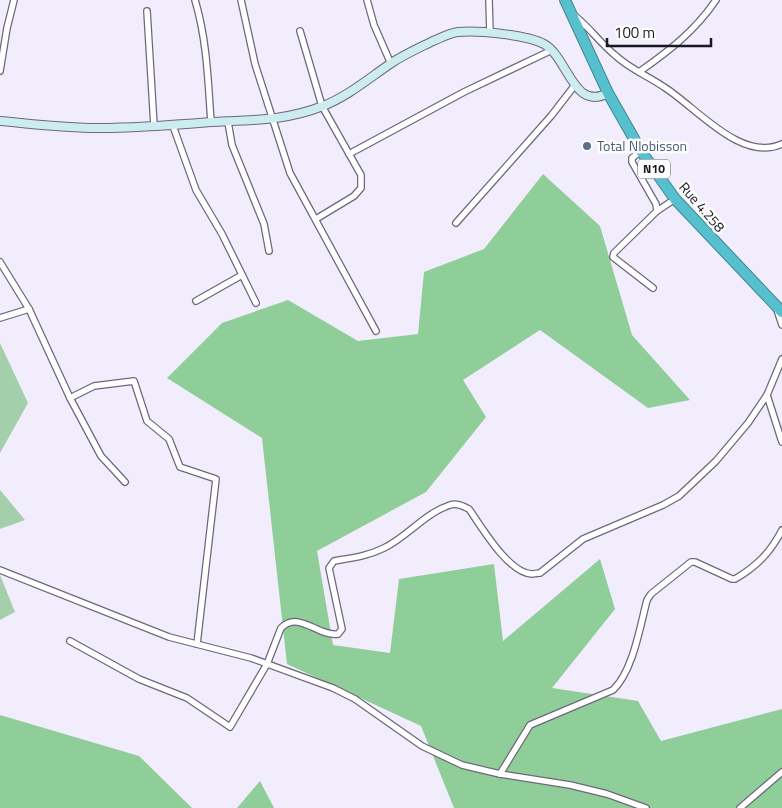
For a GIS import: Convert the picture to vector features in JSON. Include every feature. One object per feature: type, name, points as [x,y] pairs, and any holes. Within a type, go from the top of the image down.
[{"type":"highway","name":"Rue 4.258","points":[[567,5],[608,93],[641,151],[675,199],[779,309]]},
{"type":"street","points":[[0,71],[14,0]]},
{"type":"street","points":[[195,0],[201,18],[206,50],[211,122]]},
{"type":"street","points":[[241,0],[255,64],[290,173],[376,331]]},
{"type":"street","points":[[367,0],[374,25],[391,64]]},
{"type":"street","points":[[489,0],[490,33]]},
{"type":"street","points":[[639,72],[677,45],[691,32],[716,0]]},
{"type":"street","points":[[567,5],[617,58],[673,93],[740,142],[760,149],[775,148],[782,144]]},
{"type":"street","points":[[147,11],[154,126]]},
{"type":"street","points":[[300,31],[322,106],[361,175],[361,188],[354,196],[316,219]]},
{"type":"street","points":[[0,121],[48,126],[98,128],[173,126],[287,118],[322,106],[359,87],[391,64],[422,46],[459,32],[490,33],[530,39],[545,44],[552,50],[574,85],[588,97],[599,98],[608,93]]},
{"type":"street","points":[[349,154],[464,92],[552,50]]},
{"type":"street","points":[[456,223],[551,116],[574,85]]},
{"type":"street","points":[[228,122],[232,145],[264,224],[269,251]]},
{"type":"street","points":[[173,126],[196,190],[222,234],[256,303]]},
{"type":"street","points":[[641,151],[632,158],[632,162],[656,204],[657,211]]},
{"type":"street","points":[[653,288],[613,256],[614,252],[657,211],[675,199]]},
{"type":"street","points":[[0,262],[29,309],[70,398],[101,456],[125,482]]},
{"type":"street","points":[[196,301],[242,275]]},
{"type":"street","points":[[0,318],[29,309]]},
{"type":"street","points":[[779,309],[782,325]]},
{"type":"street","points":[[70,641],[139,679],[187,698],[230,728],[267,664],[281,628],[292,621],[329,634],[338,634],[342,630],[329,568],[334,561],[362,556],[384,548],[434,514],[451,505],[461,505],[469,509],[498,549],[515,568],[531,574],[540,572],[583,539],[679,496],[716,461],[748,423],[767,395],[782,359]]},
{"type":"street","points":[[70,398],[94,386],[134,381],[147,421],[169,439],[180,467],[216,479],[197,644]]},
{"type":"street","points":[[767,395],[782,442]]},
{"type":"street","points":[[500,774],[530,725],[612,690],[618,685],[627,668],[650,594],[691,562],[698,563],[732,580],[735,579],[753,568],[776,542],[782,530]]},
{"type":"street","points":[[0,570],[169,637],[251,658],[332,688],[355,700],[406,736],[437,754],[462,765],[500,774],[570,785],[607,794],[646,808]]},
{"type":"street","points":[[740,808],[782,772]]},
{"type":"green space","points":[[543,174],[600,226],[632,335],[690,400],[648,408],[540,330],[463,380],[486,417],[426,492],[317,551],[333,645],[390,653],[399,579],[494,564],[503,641],[600,559],[615,609],[552,688],[638,701],[661,741],[782,709],[782,808],[454,808],[421,726],[287,664],[262,438],[167,378],[222,323],[288,300],[358,341],[418,334],[424,272],[484,249]]},
{"type":"green space","points":[[0,343],[28,403],[0,453]]},
{"type":"green space","points":[[0,490],[25,520],[0,529]]},
{"type":"green space","points":[[0,575],[15,612],[0,620]]},
{"type":"green space","points":[[0,715],[139,756],[192,808],[0,808]]},
{"type":"green space","points":[[260,781],[274,808],[237,808]]},
{"type":"place","name":"Total Nlobisson","points":[[587,146]]}]
